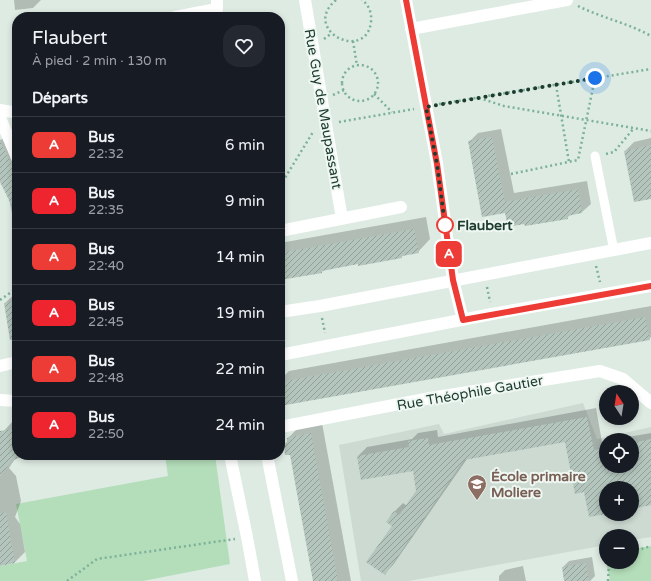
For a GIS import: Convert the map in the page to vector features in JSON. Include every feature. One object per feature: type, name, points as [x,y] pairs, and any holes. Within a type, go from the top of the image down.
[{"type":"street","name":"Rue Guy de Maupassant","points":[[305,0],[342,219]]},
{"type":"street","points":[[406,0],[437,164],[453,280],[463,320]]},
{"type":"street","points":[[411,29],[567,0]]},
{"type":"street","points":[[202,12],[218,9]]},
{"type":"street","points":[[0,110],[12,112]]},
{"type":"street","points":[[0,114],[12,146]]},
{"type":"street","points":[[285,230],[401,207]]},
{"type":"street","points":[[285,311],[651,244]]},
{"type":"street","points":[[285,354],[492,314],[651,286]]},
{"type":"street","points":[[0,366],[12,363]]},
{"type":"street","name":"Rue Théophile Gautier","points":[[285,426],[430,398],[600,371],[623,380],[651,403]]},
{"type":"street","points":[[0,400],[12,401]]},
{"type":"street","points":[[231,460],[255,581]]},
{"type":"street","points":[[269,460],[292,581]]},
{"type":"lane","points":[[596,156],[614,250]]},
{"type":"path","points":[[336,0],[327,10],[327,25],[330,32],[336,37],[342,40],[353,41],[364,36],[371,23],[372,16],[369,8],[362,0]]},
{"type":"path","points":[[567,0],[594,13],[637,28],[651,36]]},
{"type":"path","points":[[353,41],[357,66]]},
{"type":"path","points":[[357,66],[365,66],[375,72],[378,83],[374,94],[370,98],[358,101],[347,95],[344,90],[343,79],[349,69],[357,66]]},
{"type":"path","points":[[285,178],[316,128],[326,124],[651,68]]},
{"type":"path","points":[[578,160],[595,78]]},
{"type":"path","points":[[556,84],[569,162]]},
{"type":"path","points":[[374,94],[393,112]]},
{"type":"path","points":[[478,98],[504,106],[651,131]]},
{"type":"path","points":[[511,174],[614,152],[634,128]]},
{"type":"path","points":[[594,254],[602,294]]},
{"type":"path","points":[[485,274],[492,314]]},
{"type":"path","points":[[0,300],[12,292]]},
{"type":"path","points":[[320,306],[327,346]]},
{"type":"path","points":[[67,581],[97,559],[247,537]]},
{"type":"path","points":[[639,550],[651,546]]},
{"type":"path","points":[[608,581],[609,569]]},
{"type":"shaded area","name":"École primaire Moliere","points":[[583,403],[597,439],[599,439],[599,473],[639,473],[639,433],[624,433],[651,427],[651,537],[639,539],[639,529],[599,529],[599,546],[409,581],[361,581],[339,445],[439,424],[444,434]]},
{"type":"green space","points":[[166,460],[216,460],[230,564],[143,581],[0,581],[0,566],[27,561],[16,504],[168,476]]},
{"type":"green space","points":[[651,546],[651,581],[610,581],[607,569],[639,569],[639,548]]},
{"type":"building","points":[[492,137],[505,202],[578,189],[582,213],[567,216],[568,219],[525,226],[524,224],[508,227],[505,213],[482,217],[468,141]]},
{"type":"building","points":[[0,141],[12,164],[12,206],[0,182]]},
{"type":"building","points":[[651,145],[651,199],[634,202],[624,151]]},
{"type":"building","points":[[414,229],[419,253],[402,256],[402,258],[358,266],[358,264],[322,271],[322,273],[285,279],[285,252]]},
{"type":"building","points":[[12,302],[12,340],[10,340],[4,303]]},
{"type":"building","points":[[645,317],[650,340],[285,405],[285,381]]},
{"type":"building","points":[[587,417],[594,450],[599,449],[599,473],[639,473],[639,442],[651,439],[651,505],[639,508],[639,481],[599,481],[599,515],[589,517],[584,492],[575,494],[565,442],[464,460],[385,575],[366,562],[392,526],[386,522],[394,511],[399,515],[416,491],[413,471],[361,480],[357,456],[409,447],[408,441],[428,438],[429,445]]},
{"type":"building","points":[[12,429],[12,460],[0,477],[0,431]]},
{"type":"building","points":[[311,433],[338,581],[313,581],[290,455],[285,455],[285,444],[287,443],[287,438]]},
{"type":"building","points":[[6,512],[15,563],[0,566],[0,513]]},
{"type":"building","points":[[586,563],[589,581],[564,581],[562,567]]},
{"type":"bus line","name":"A","points":[[406,0],[437,164],[453,280],[463,320],[651,286]]},
{"type":"place","name":"Flaubert","points":[[445,225]]},
{"type":"place","name":"École primaire Moliere","points":[[477,501]]},
{"type":"route","points":[[445,225],[437,164],[426,107],[595,78]]}]
